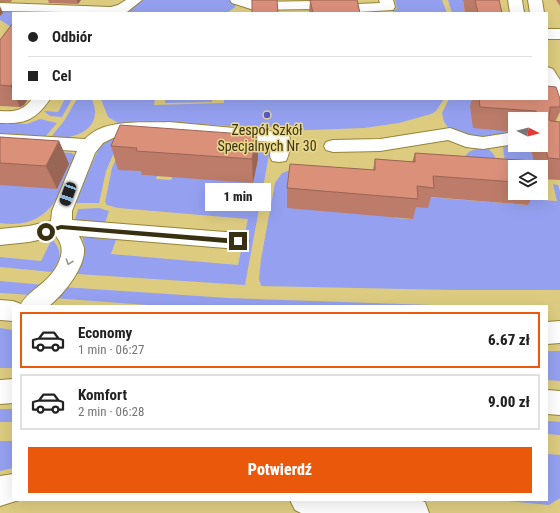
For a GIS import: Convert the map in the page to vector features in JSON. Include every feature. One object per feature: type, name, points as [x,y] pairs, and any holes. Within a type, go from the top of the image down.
[{"type":"street","points":[[0,7],[111,11],[122,9],[136,0]]},
{"type":"street","points":[[237,0],[254,6],[314,5],[357,8],[388,7]]},
{"type":"street","points":[[515,0],[517,12]]},
{"type":"street","points":[[535,0],[537,12]]},
{"type":"street","points":[[548,34],[560,34]]},
{"type":"street","points":[[548,74],[560,94]]},
{"type":"street","points":[[0,117],[16,118],[27,115],[35,109],[40,100]]},
{"type":"street","points":[[33,305],[52,291],[61,280],[69,264],[73,249],[70,238],[61,227],[62,211],[90,146],[96,139],[111,131],[169,128],[281,137],[279,156]]},
{"type":"street","points":[[333,146],[380,144],[450,134],[466,141],[496,142],[508,139]]},
{"type":"street","points":[[0,140],[90,146]]},
{"type":"street","points":[[0,237],[34,234],[61,227],[238,241]]},
{"type":"street","points":[[0,310],[12,311]]},
{"type":"street","points":[[548,333],[560,332]]},
{"type":"street","points":[[0,392],[12,392]]},
{"type":"street","points":[[548,402],[560,403]]},
{"type":"street","points":[[0,491],[12,488]]},
{"type":"street","points":[[313,501],[414,513]]},
{"type":"shaded area","points":[[140,0],[229,0],[236,2],[235,7],[228,12],[124,12]]},
{"type":"shaded area","points":[[395,0],[442,0],[447,12],[393,12],[392,10],[397,9]]},
{"type":"shaded area","points":[[448,0],[463,0],[465,12],[452,12]]},
{"type":"shaded area","points":[[0,11],[40,12],[12,12],[12,27],[0,20]]},
{"type":"shaded area","points":[[64,100],[71,100],[62,117],[50,116],[44,111],[58,112]]},
{"type":"shaded area","points":[[76,100],[92,100],[95,112],[90,127],[78,134],[64,138],[50,138],[64,121]]},
{"type":"shaded area","name":"Zespół Szkół Specjalnych Nr 30","points":[[101,100],[155,100],[154,105],[224,103],[224,100],[443,100],[436,111],[431,114],[399,123],[364,128],[282,131],[279,127],[242,127],[158,121],[120,124],[108,117]]},
{"type":"shaded area","points":[[165,100],[212,100],[212,102],[165,103]]},
{"type":"shaded area","points":[[448,100],[484,100],[508,118],[508,135],[481,139],[449,129],[444,122],[442,113]]},
{"type":"shaded area","points":[[40,119],[57,123],[45,137],[0,133],[0,122],[27,124]]},
{"type":"shaded area","points":[[118,136],[116,148],[106,171],[99,203],[74,203],[100,146],[105,141]]},
{"type":"shaded area","points":[[234,141],[271,144],[245,285],[77,274],[85,251],[82,237],[116,240],[111,254],[238,265],[248,219],[118,208],[107,205],[105,202],[112,168],[118,154],[143,171],[142,175],[157,176],[156,179],[171,180],[174,174],[253,183],[258,159]]},
{"type":"shaded area","points":[[508,145],[508,152],[532,152],[533,160],[508,160],[508,169],[506,170],[503,147]]},
{"type":"shaded area","points":[[483,147],[488,148],[495,156],[499,180],[465,157],[470,151]]},
{"type":"shaded area","points":[[46,151],[72,153],[78,159],[58,197],[51,207],[30,221],[17,224],[0,223],[0,182]]},
{"type":"shaded area","points":[[293,169],[394,205],[395,218],[412,219],[412,207],[427,197],[528,205],[527,200],[557,201],[553,184],[558,185],[560,191],[560,290],[452,290],[261,286],[259,279],[261,259],[275,183],[282,173]]},
{"type":"shaded area","points":[[99,208],[109,211],[105,223],[75,220],[78,209]]},
{"type":"shaded area","points":[[52,239],[58,248],[60,255],[52,272],[0,267],[0,257],[41,261]]},
{"type":"shaded area","points":[[0,281],[45,285],[32,295],[0,293]]},
{"type":"shaded area","points":[[63,287],[228,298],[432,305],[148,305],[53,298]]},
{"type":"shaded area","points":[[0,328],[12,330],[12,368],[0,368]]},
{"type":"shaded area","points":[[548,351],[560,351],[560,381],[548,380]]},
{"type":"shaded area","points":[[0,409],[12,409],[12,422],[0,422]]},
{"type":"shaded area","points":[[548,421],[560,422],[560,435],[548,434]]},
{"type":"shaded area","points":[[0,441],[12,441],[12,468],[0,471]]},
{"type":"shaded area","points":[[548,454],[560,455],[560,498],[549,505],[509,501],[548,501]]},
{"type":"building","points":[[252,0],[277,0],[278,12],[252,12]]},
{"type":"building","points":[[310,0],[357,0],[360,12],[313,12]]},
{"type":"building","points":[[475,0],[499,0],[502,12],[478,12]]},
{"type":"building","points":[[12,24],[12,85],[10,86],[0,85],[0,40]]},
{"type":"building","points":[[548,86],[556,87],[560,99],[560,107],[550,107],[549,120],[560,122],[560,159],[548,158],[546,152],[548,152],[548,112],[480,107],[479,100],[548,100]]},
{"type":"building","points":[[120,125],[257,135],[252,159],[136,151],[137,148],[111,146]]},
{"type":"building","points":[[0,137],[59,141],[46,166],[0,163]]},
{"type":"building","points":[[415,153],[518,160],[508,160],[508,181],[433,176],[434,188],[417,186],[418,199],[287,188],[290,164],[375,170],[375,159],[415,162]]},
{"type":"place","name":"Zespół Szkół Specjalnych Nr 30","points":[[267,115]]},
{"type":"route","points":[[46,232],[61,227],[238,241]]}]
